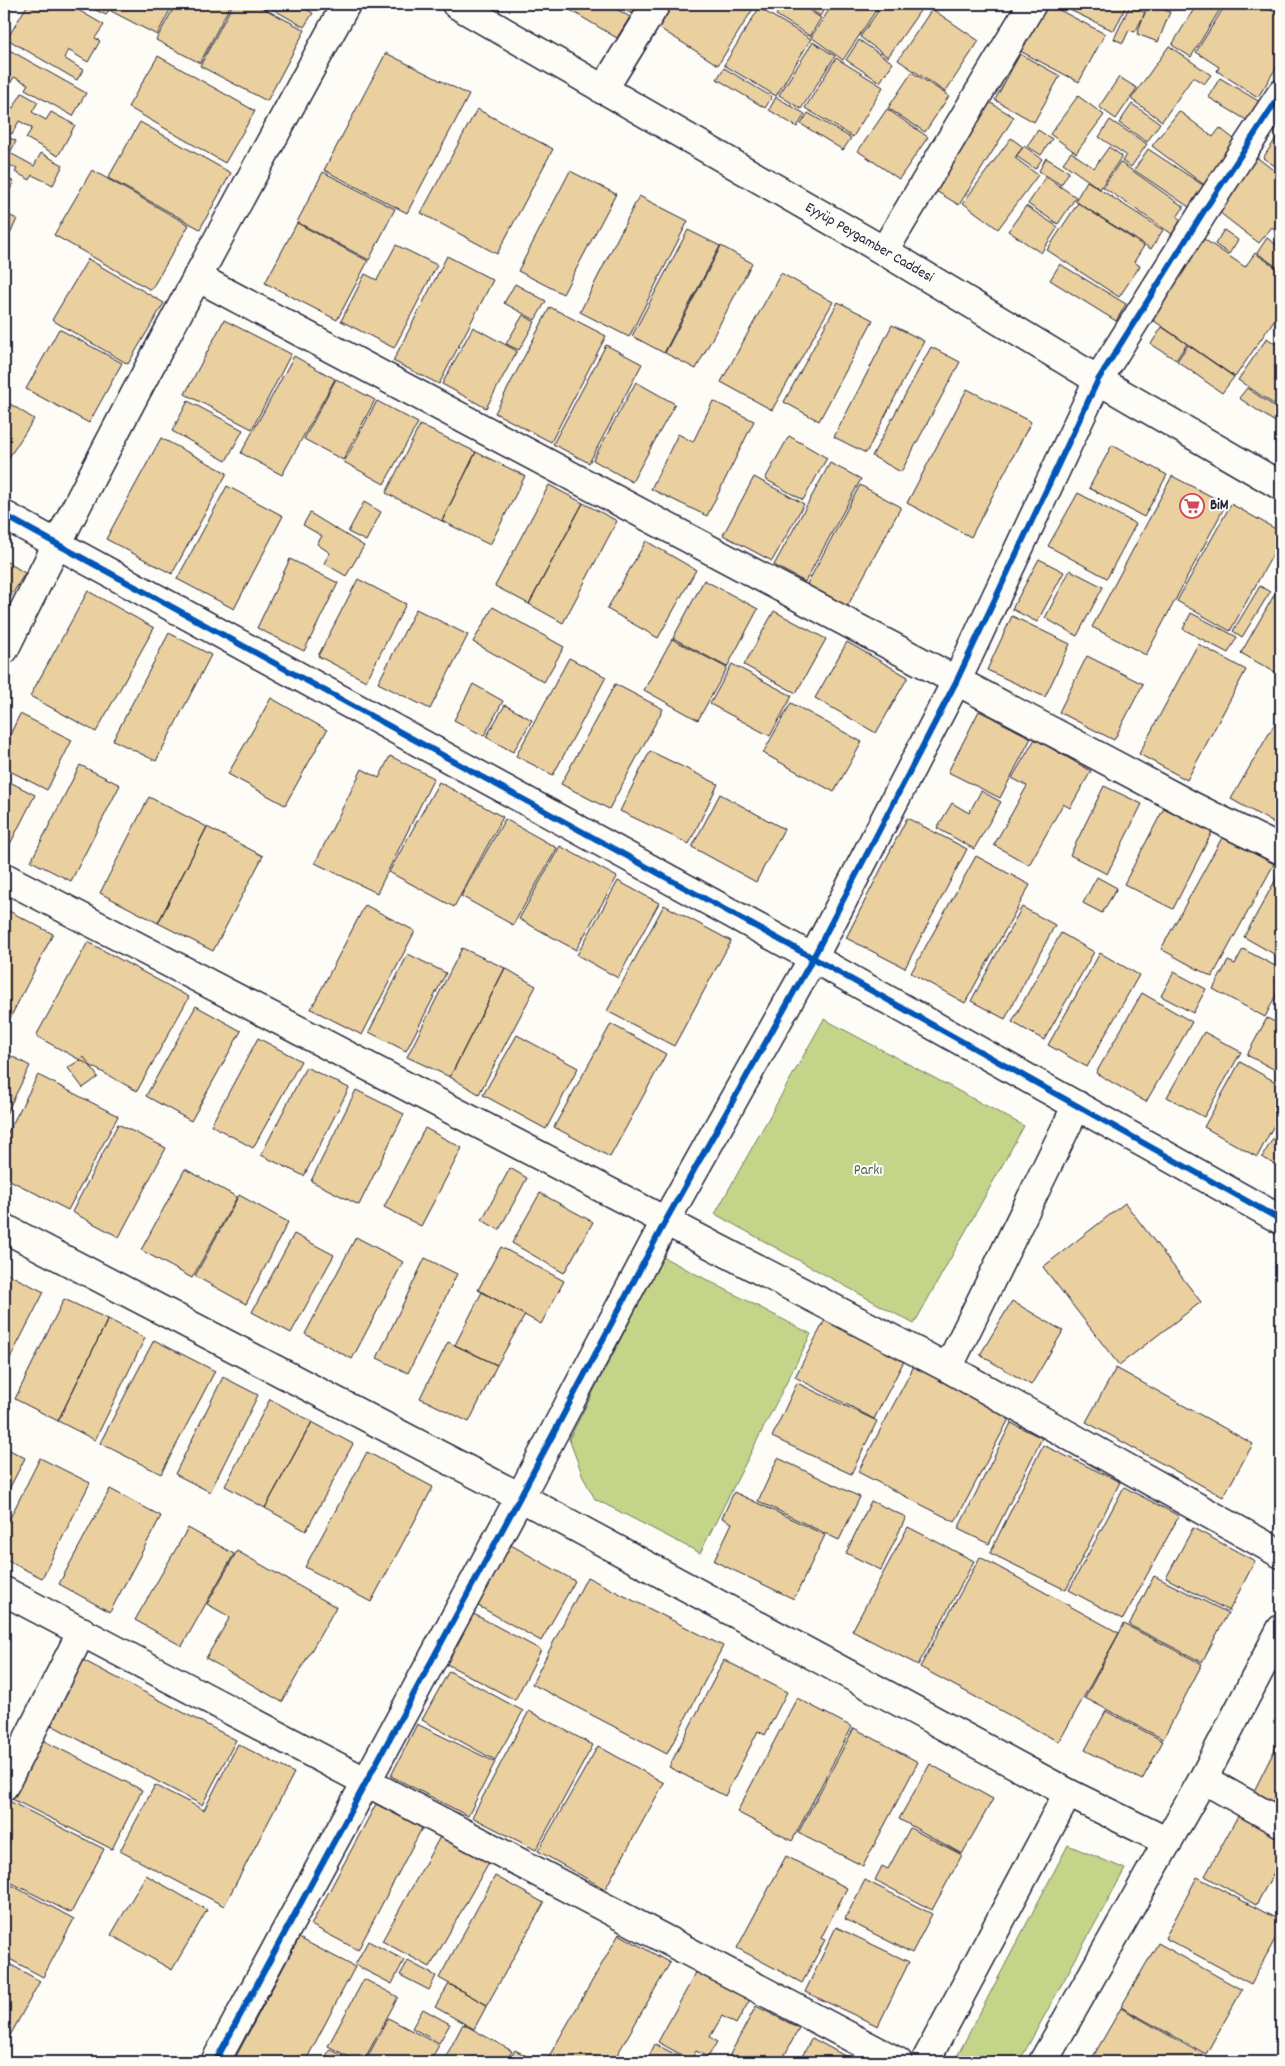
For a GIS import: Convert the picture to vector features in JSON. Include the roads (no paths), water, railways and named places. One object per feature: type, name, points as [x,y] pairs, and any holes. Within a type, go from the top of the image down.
[{"type":"street","points":[[4,650],[56,544],[197,277],[346,4]]},
{"type":"street","name":"Eyyüp Peygamber Caddesi","points":[[456,4],[602,90],[884,251],[1098,380],[1278,479]]},
{"type":"street","points":[[602,90],[656,4]]},
{"type":"street","points":[[884,251],[1032,4]]},
{"type":"street","points":[[215,2062],[367,1783],[666,1220],[812,958],[957,680],[1098,380],[1204,210],[1281,94]]},
{"type":"street","points":[[197,277],[1194,807],[1281,850]]},
{"type":"street","points":[[4,515],[812,958],[1281,1220]]},
{"type":"street","points":[[4,877],[948,1368],[1281,1554]]},
{"type":"street","points":[[948,1368],[1077,1105]]},
{"type":"street","points":[[4,1228],[520,1497],[1068,1793],[1168,1842]]},
{"type":"street","points":[[4,1591],[898,2062]]},
{"type":"street","points":[[1043,2062],[1203,1779],[1281,1629]]},
{"type":"street","points":[[4,1786],[82,1631]]},
{"type":"street","points":[[1203,1779],[1281,1823]]},
{"type":"street","points":[[925,2062],[1068,1793]]},
{"type":"place","name":"BiM","points":[[1192,506]]},
{"type":"park label","name":"Parkı","points":[[868,1171]]}]
